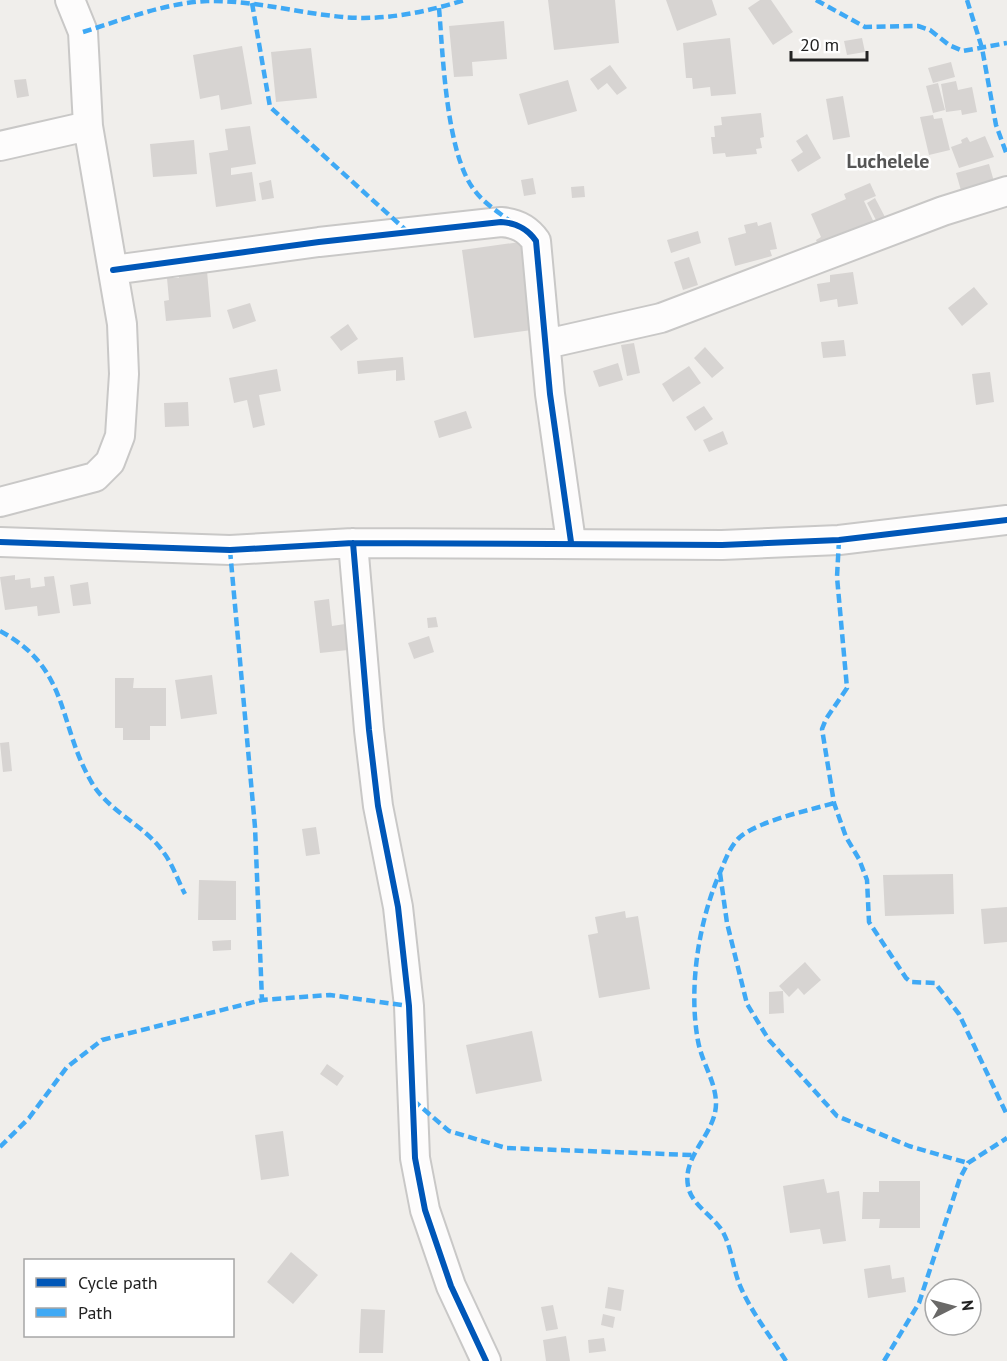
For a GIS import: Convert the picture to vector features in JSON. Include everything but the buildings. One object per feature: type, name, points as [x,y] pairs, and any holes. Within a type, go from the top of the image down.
[{"type":"street","points":[[0,502],[95,477],[110,462],[120,436],[124,374],[122,324],[88,126],[83,33],[70,0]]},
{"type":"street","points":[[0,146],[88,126]]},
{"type":"street","points":[[546,344],[661,318],[933,215],[1007,191]]},
{"type":"street","points":[[113,270],[319,242],[512,223],[530,232],[536,241],[550,394],[571,542]]},
{"type":"street","points":[[0,542],[230,550],[353,543],[571,542],[652,546],[839,540],[1007,520]]},
{"type":"street","points":[[353,543],[373,763],[398,907],[409,1006],[415,1158],[425,1210],[451,1286],[486,1361]]},
{"type":"marked path","points":[[83,32],[128,17],[191,2],[224,1],[326,15],[374,18],[405,15],[465,0]]},
{"type":"marked path","points":[[816,0],[865,27],[918,26],[930,30],[949,45],[963,51],[1007,43]]},
{"type":"marked path","points":[[967,0],[982,48],[996,125],[1007,155]]},
{"type":"marked path","points":[[252,3],[270,107],[409,233]]},
{"type":"marked path","points":[[439,8],[448,104],[458,154],[465,175],[475,191],[510,221]]},
{"type":"marked path","points":[[839,540],[837,577],[847,688],[822,729],[834,803],[846,837],[859,859],[867,880],[869,922],[906,978],[911,982],[935,983],[959,1014],[1007,1115]]},
{"type":"marked path","points":[[230,550],[255,827],[262,1000]]},
{"type":"marked path","points":[[0,631],[23,646],[39,662],[60,699],[73,740],[92,783],[108,803],[156,843],[170,863],[185,894]]},
{"type":"marked path","points":[[786,1361],[745,1297],[723,1232],[695,1201],[689,1190],[687,1178],[689,1167],[711,1125],[716,1102],[698,1041],[695,1020],[695,976],[707,909],[725,860],[737,840],[749,831],[772,821],[834,803]]},
{"type":"marked path","points":[[720,873],[727,923],[747,1004],[769,1040],[837,1116],[909,1146],[968,1163]]},
{"type":"marked path","points":[[0,1147],[29,1118],[67,1067],[102,1040],[262,1000],[330,995],[409,1006]]},
{"type":"marked path","points":[[413,1100],[449,1131],[506,1148],[692,1155]]},
{"type":"marked path","points":[[884,1361],[919,1303],[960,1178],[968,1163],[1007,1138]]},
{"type":"cycle path","points":[[113,270],[319,242],[501,222],[521,227],[536,241],[550,394],[571,542]]},
{"type":"cycle path","points":[[0,542],[230,550],[353,543],[722,545],[839,540],[1007,520]]},
{"type":"cycle path","points":[[353,543],[378,806],[398,907],[409,1006],[415,1158],[425,1210],[451,1286],[486,1361]]},
{"type":"district","name":"Luchelele","points":[[888,161]]}]
